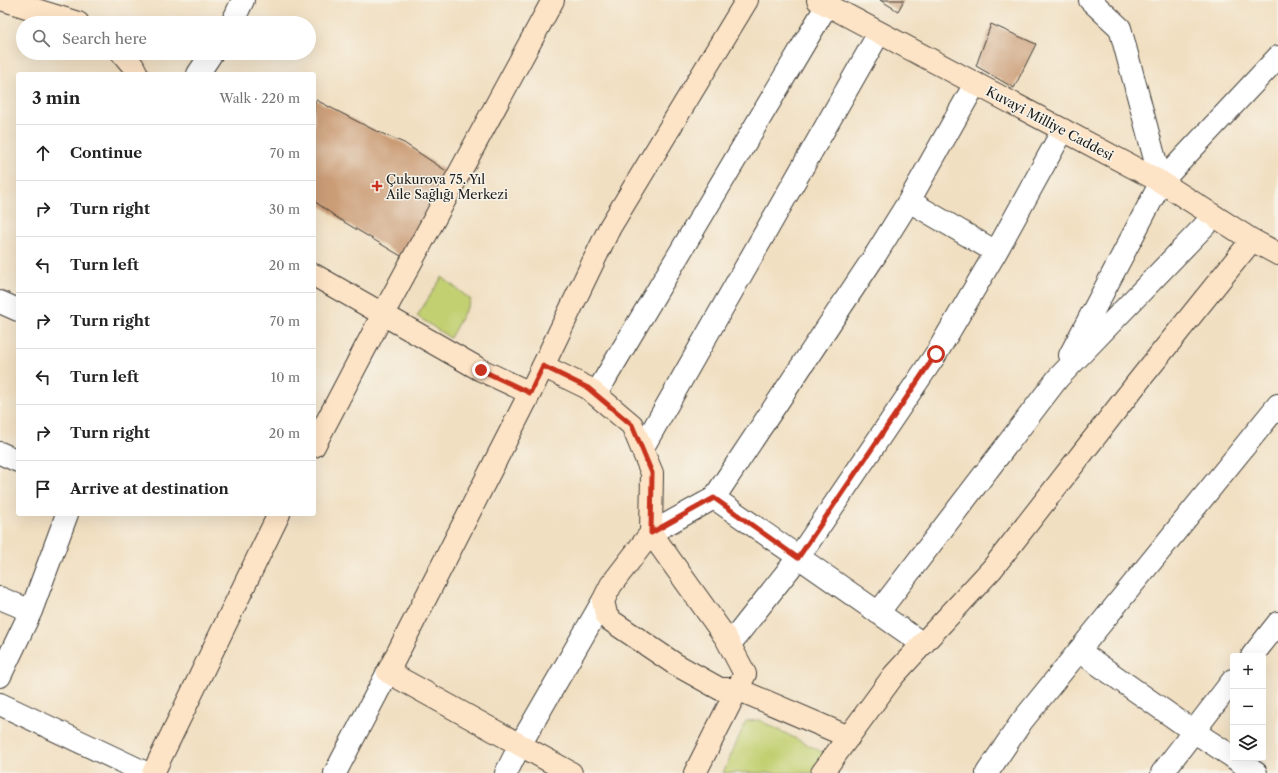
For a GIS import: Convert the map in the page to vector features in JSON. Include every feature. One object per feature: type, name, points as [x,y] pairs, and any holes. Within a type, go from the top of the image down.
[{"type":"street","points":[[4,0],[55,16]]},
{"type":"street","points":[[235,16],[243,0]]},
{"type":"street","points":[[316,442],[383,314],[553,0]]},
{"type":"street","points":[[335,773],[530,393],[610,227],[747,0]]},
{"type":"street","points":[[1090,0],[1120,28],[1161,182]]},
{"type":"street","points":[[596,394],[823,3]]},
{"type":"street","name":"Kuvayi Milliye Caddesi","points":[[823,3],[1161,182],[1252,240],[1278,254]]},
{"type":"street","points":[[642,449],[879,33]]},
{"type":"street","points":[[1058,378],[1161,182],[1278,57]]},
{"type":"street","points":[[128,60],[136,72]]},
{"type":"street","points":[[199,72],[207,60]]},
{"type":"street","points":[[506,773],[520,744],[611,585],[651,533],[714,498],[876,254],[909,201],[975,84]]},
{"type":"street","points":[[730,644],[798,558],[936,354],[996,252],[1063,130]]},
{"type":"street","points":[[909,201],[996,252]]},
{"type":"street","points":[[878,613],[1058,378],[1214,216]]},
{"type":"street","points":[[822,773],[894,675],[992,569],[1141,378],[1252,240]]},
{"type":"street","points":[[316,276],[481,370],[530,393]]},
{"type":"street","points":[[0,302],[16,309]]},
{"type":"street","points":[[543,366],[588,388],[632,425],[652,473],[651,533],[730,644],[745,674],[695,773]]},
{"type":"street","points":[[987,773],[1022,721],[1078,650],[1275,417]]},
{"type":"street","points":[[0,453],[16,460]]},
{"type":"street","points":[[714,498],[923,644]]},
{"type":"street","points":[[0,676],[31,611],[67,516]]},
{"type":"street","points":[[153,773],[278,516]]},
{"type":"street","points":[[0,598],[31,611]]},
{"type":"street","points":[[603,601],[607,618],[675,664],[720,689],[737,689],[849,737]]},
{"type":"street","points":[[1254,653],[1278,623]]},
{"type":"street","points":[[1078,650],[1230,756]]},
{"type":"street","points":[[388,672],[571,773]]},
{"type":"street","points":[[1162,773],[1230,684]]},
{"type":"street","points":[[0,704],[146,773]]},
{"type":"street","points":[[1238,761],[1256,773]]},
{"type":"green space","points":[[442,277],[471,300],[450,338],[417,316]]},
{"type":"green space","points":[[759,720],[834,758],[823,773],[723,773],[746,721]]},
{"type":"building","points":[[880,0],[904,0],[898,11]]},
{"type":"building","points":[[991,24],[1036,44],[1014,88],[976,66]]},
{"type":"building","name":"Çukurova 75. Yıl Aile Sağlığı Merkezi","points":[[316,100],[374,130],[404,143],[448,172],[406,259],[339,219],[316,202]]},
{"type":"place","name":"Çukurova 75. Yıl Aile Sağlığı Merkezi","points":[[377,186]]},
{"type":"route","points":[[481,370],[530,393],[543,366],[588,388],[632,425],[652,473],[651,533],[714,498],[798,558],[936,354]]}]
